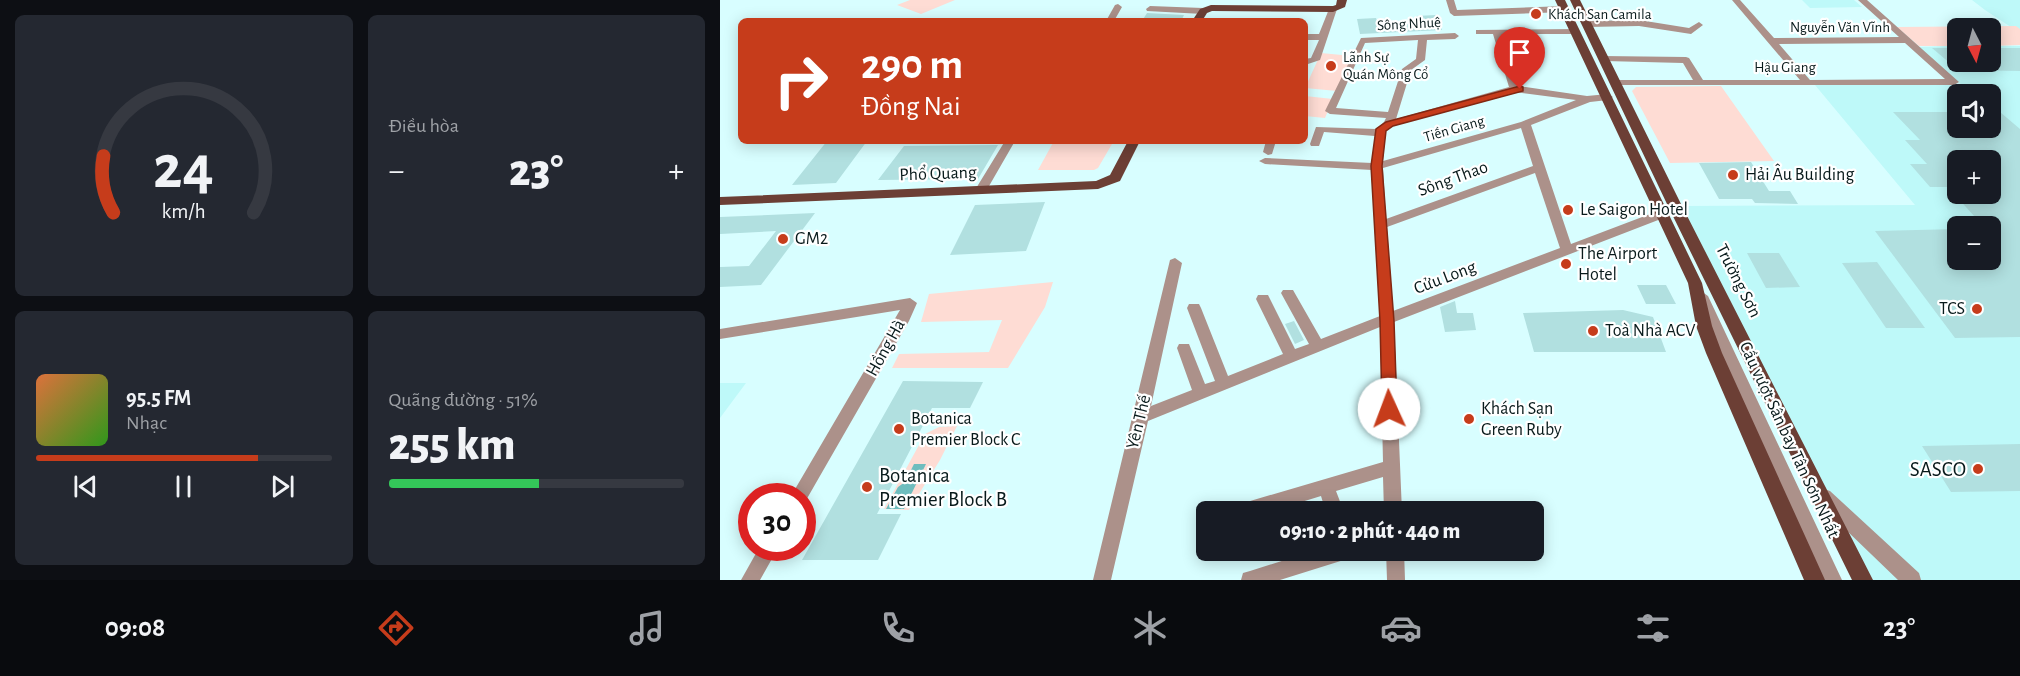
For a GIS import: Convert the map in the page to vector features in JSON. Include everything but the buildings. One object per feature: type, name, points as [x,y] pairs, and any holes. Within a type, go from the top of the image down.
[{"type":"main road","points":[[1199,18],[1203,11],[1218,7],[1333,9],[1340,7],[1342,0]]},
{"type":"main road","name":"Trường Sơn","points":[[1575,0],[1816,489],[1863,579]]},
{"type":"main road","points":[[1562,4],[1695,283],[1704,326],[1711,344],[1815,580]]},
{"type":"main road","name":"Phổ Quang","points":[[720,201],[1098,185],[1115,178],[1132,144]]},
{"type":"street","points":[[1450,0],[1454,13],[1562,4]]},
{"type":"street","points":[[1736,0],[1806,82]]},
{"type":"street","points":[[1862,0],[1907,40]]},
{"type":"street","points":[[1112,18],[1118,7]]},
{"type":"street","points":[[1150,9],[1203,11]]},
{"type":"street","points":[[1308,62],[1319,50],[1333,9]]},
{"type":"street","points":[[1587,24],[1645,24],[1691,32],[1699,25]]},
{"type":"street","points":[[1479,32],[1575,32]]},
{"type":"street","points":[[1497,32],[1514,89]]},
{"type":"street","name":"Sông Nhuệ","points":[[1390,119],[1330,111],[1363,42],[1455,36]]},
{"type":"street","points":[[1308,37],[1323,37]]},
{"type":"street","points":[[1393,501],[1387,321],[1377,166],[1381,129],[1390,119],[1407,69],[1420,60],[1423,37]]},
{"type":"street","name":"Nguyễn Văn Vĩnh","points":[[1773,41],[1907,40]]},
{"type":"street","name":"Hậu Giang","points":[[1616,83],[1954,82],[1907,40]]},
{"type":"street","points":[[1605,58],[1686,60],[1700,82]]},
{"type":"street","points":[[1390,119],[1514,89],[1588,99]]},
{"type":"street","name":"Tiền Giang","points":[[1268,151],[1364,168],[1377,166],[1525,124],[1588,99],[1608,97]]},
{"type":"street","points":[[1525,124],[1567,251]]},
{"type":"street","points":[[1316,144],[1320,129],[1381,133]]},
{"type":"street","points":[[981,190],[1008,144]]},
{"type":"street","name":"Sông Thao","points":[[1381,225],[1538,168]]},
{"type":"street","name":"Cửu Long","points":[[1140,417],[1387,321],[1437,299],[1662,214]]},
{"type":"street","name":"Yên Thế","points":[[1102,580],[1175,263]]},
{"type":"street","name":"Cầu vượt Sân bay Tân Sơn Nhất","points":[[1695,283],[1833,580]]},
{"type":"street","points":[[1288,293],[1318,347]]},
{"type":"street","points":[[1263,299],[1292,357]]},
{"type":"street","name":"Hồng Hà","points":[[720,334],[910,303],[902,321],[807,483]]},
{"type":"street","points":[[1194,308],[1224,384]]},
{"type":"street","points":[[1184,348],[1201,393]]},
{"type":"street","points":[[1276,501],[1391,467]]},
{"type":"street","points":[[1326,486],[1331,501]]},
{"type":"street","points":[[1816,489],[1912,580]]},
{"type":"street","points":[[750,580],[761,561]]},
{"type":"street","points":[[1250,580],[1311,561]]},
{"type":"street","points":[[1395,561],[1396,580]]},
{"type":"shaded area","points":[[910,0],[955,0],[921,14],[897,5]]},
{"type":"shaded area","points":[[1802,0],[1854,0],[1862,7],[1810,8]]},
{"type":"shaded area","points":[[1972,0],[2020,0],[2020,33],[2001,21],[2001,18]]},
{"type":"shaded area","points":[[2001,26],[2016,26],[2020,29],[2020,45],[2001,46]]},
{"type":"shaded area","points":[[1897,27],[1947,27],[1947,46],[1919,46]]},
{"type":"shaded area","points":[[1947,46],[1947,72],[1919,47]]},
{"type":"shaded area","points":[[2001,46],[2020,46],[2020,580],[1861,580],[1682,206],[1915,205],[1815,85],[1947,85],[1947,138],[2001,138],[2001,84],[1961,84],[1947,72],[2001,72]]},
{"type":"shaded area","points":[[1321,53],[1352,56],[1337,91],[1308,88],[1308,81]]},
{"type":"shaded area","points":[[1721,86],[1774,161],[1670,163],[1632,91],[1636,87]]},
{"type":"shaded area","points":[[1308,96],[1333,99],[1325,118],[1308,116]]},
{"type":"shaded area","points":[[1052,144],[1112,144],[1098,168],[1094,170],[1038,170]]},
{"type":"shaded area","points":[[1053,282],[1045,307],[1008,368],[892,368],[899,354],[989,352],[1002,320],[921,322],[929,294]]},
{"type":"shaded area","points":[[720,383],[746,383],[720,418]]},
{"type":"shaded area","points":[[957,426],[940,460],[909,510],[884,509],[925,434],[939,427]]},
{"type":"shaded area","points":[[914,464],[926,464],[904,509],[886,509],[898,487],[905,482]]},
{"type":"place","name":"Khách Sạn Camila","points":[[1536,14]]},
{"type":"place","name":"Lãnh Sự Quán Mông Cổ","points":[[1331,66]]},
{"type":"place","name":"Hải Âu Building","points":[[1733,175]]},
{"type":"place","name":"Le Saigon Hotel","points":[[1568,210]]},
{"type":"place","name":"GM2","points":[[783,239]]},
{"type":"place","name":"The Airport Hotel","points":[[1566,264]]},
{"type":"place","name":"TCS","points":[[1977,309]]},
{"type":"place","name":"Toà Nhà ACV","points":[[1593,331]]},
{"type":"place","name":"Khách Sạn Green Ruby","points":[[1469,419]]},
{"type":"place","name":"Botanica Premier Block C","points":[[899,429]]},
{"type":"place","name":"SASCO","points":[[1978,469]]},
{"type":"place","name":"Botanica Premier Block B","points":[[867,487]]},
{"type":"route","points":[[1389,409],[1387,321],[1377,166],[1381,129],[1389,124],[1520,89]]}]
